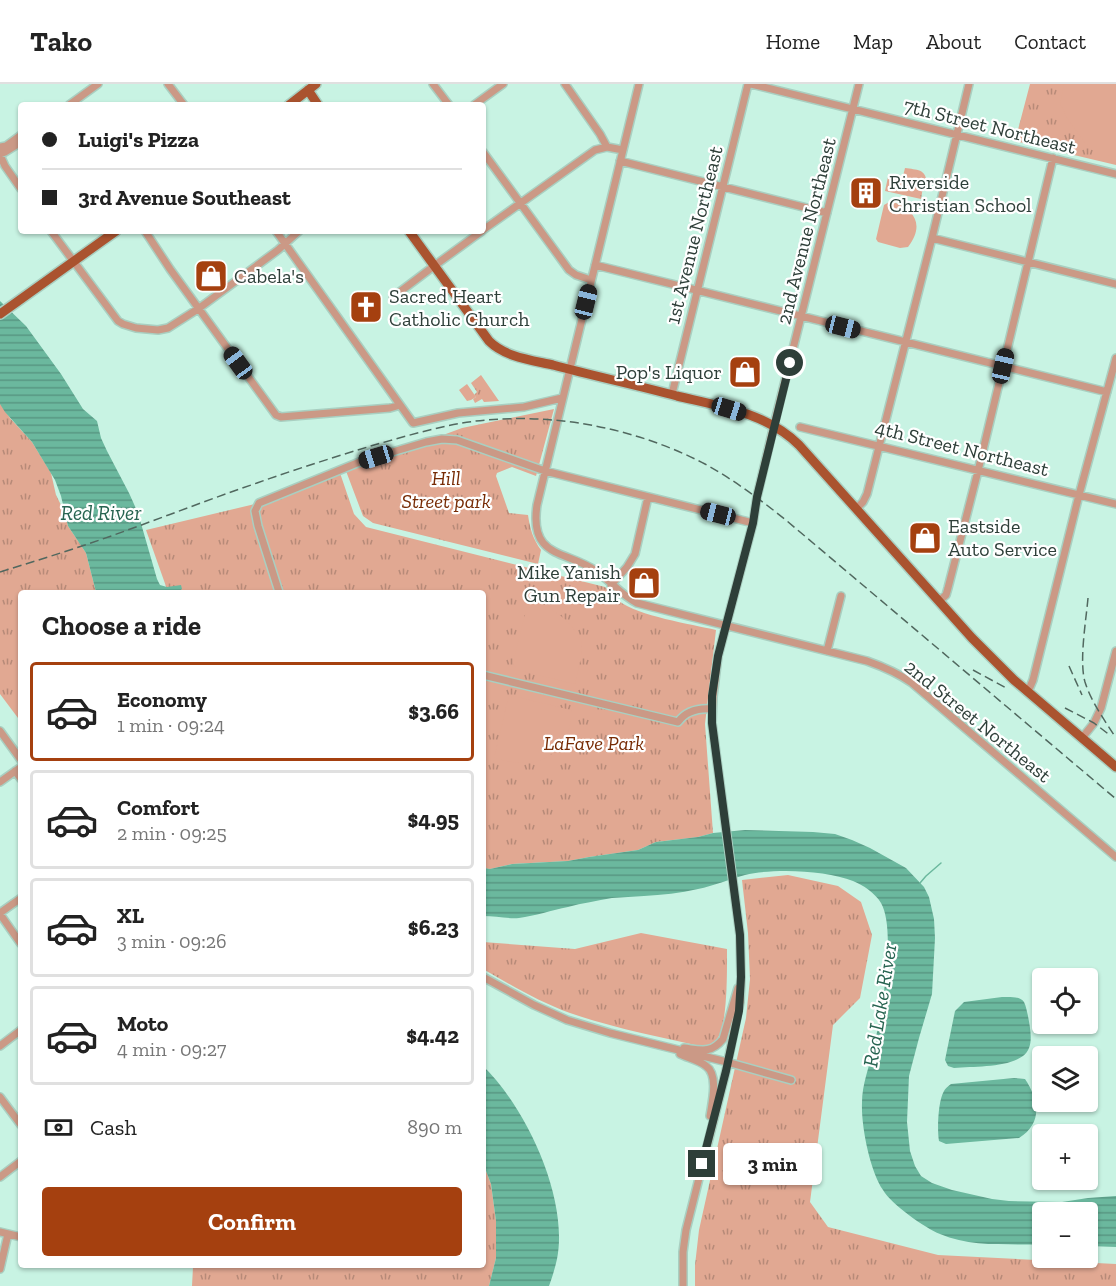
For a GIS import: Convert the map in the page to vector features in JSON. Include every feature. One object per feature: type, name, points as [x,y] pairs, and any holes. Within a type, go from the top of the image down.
[{"type":"main road","points":[[292,102],[305,87],[316,84]]},
{"type":"main road","points":[[305,87],[316,102]]},
{"type":"main road","points":[[0,314],[112,234]]},
{"type":"main road","points":[[411,234],[489,341],[508,354],[751,415],[783,431],[799,445],[987,653],[1026,691],[1116,767]]},
{"type":"street","points":[[73,102],[98,84]]},
{"type":"street","points":[[168,84],[182,102]]},
{"type":"street","points":[[433,84],[446,102]]},
{"type":"street","points":[[478,102],[503,84]]},
{"type":"street","points":[[565,84],[607,147]]},
{"type":"street","points":[[545,471],[639,84]]},
{"type":"street","name":"7th Street Northeast","points":[[749,84],[1116,174]]},
{"type":"street","name":"1st Avenue Northeast","points":[[672,394],[749,84]]},
{"type":"street","name":"2nd Avenue Northeast","points":[[735,1010],[741,977],[740,935],[712,723],[716,671],[753,523],[774,425],[859,84]]},
{"type":"street","points":[[856,509],[867,494],[969,84]]},
{"type":"street","points":[[0,147],[6,146],[18,137]]},
{"type":"street","points":[[18,144],[0,154],[18,185]]},
{"type":"street","points":[[486,227],[589,154],[607,147],[623,150]]},
{"type":"street","points":[[486,156],[569,270],[591,280]]},
{"type":"street","points":[[939,601],[946,595],[948,588],[1053,158]]},
{"type":"street","points":[[620,162],[827,213]]},
{"type":"street","points":[[53,234],[113,316],[128,326],[164,330],[198,309],[296,234]]},
{"type":"street","points":[[147,234],[198,309],[276,415],[281,417],[390,408],[400,405]]},
{"type":"street","points":[[278,234],[413,423],[458,413],[524,407],[562,398]]},
{"type":"street","points":[[393,297],[477,234]]},
{"type":"street","points":[[932,238],[1116,284]]},
{"type":"street","points":[[595,265],[1107,392]]},
{"type":"street","points":[[1026,691],[1033,680],[1116,358]]},
{"type":"street","name":"4th Street Northeast","points":[[800,427],[1116,504]]},
{"type":"street","points":[[278,590],[256,520],[255,511],[259,502],[352,465],[442,439],[468,443],[545,471],[753,523]]},
{"type":"street","name":"2nd Street Northeast","points":[[545,471],[536,515],[537,529],[543,543],[551,550],[590,567],[626,597],[637,603],[827,651],[891,670],[912,683],[1116,857]]},
{"type":"street","points":[[611,585],[627,567],[634,554],[648,497]]},
{"type":"street","points":[[827,651],[841,596]]},
{"type":"street","points":[[1082,738],[1099,713],[1116,651]]},
{"type":"street","points":[[486,676],[678,722],[692,711],[712,710]]},
{"type":"street","points":[[0,731],[18,756]]},
{"type":"street","points":[[0,782],[18,769]]},
{"type":"street","points":[[18,900],[0,913],[18,940]]},
{"type":"street","points":[[486,979],[567,1020],[791,1080]]},
{"type":"street","points":[[658,1045],[712,1049],[723,1039],[735,1010]]},
{"type":"street","points":[[683,1286],[683,1252],[686,1230],[728,1062],[735,1010]]},
{"type":"street","points":[[0,1046],[18,1032]]},
{"type":"street","points":[[658,1045],[698,1061],[712,1072],[714,1080],[708,1141]]},
{"type":"street","points":[[0,1097],[18,1121]]},
{"type":"street","points":[[0,1177],[18,1163]]},
{"type":"street","points":[[0,1232],[18,1236]]},
{"type":"street","points":[[0,1269],[8,1234]]},
{"type":"green space","points":[[1030,84],[1116,84],[1116,165],[1015,141]]},
{"type":"green space","points":[[1064,84],[1116,84],[1116,157],[1086,144],[1069,121],[1060,104]]},
{"type":"green space","points":[[905,168],[924,173],[926,186],[923,187],[921,199],[885,191],[888,177],[902,180]]},
{"type":"green space","points":[[891,201],[906,208],[915,219],[916,232],[908,247],[900,248],[878,242],[876,239],[884,205]]},
{"type":"green space","points":[[481,375],[499,401],[484,402],[482,399],[475,403],[473,399],[477,392],[471,383]]},
{"type":"green space","points":[[467,384],[476,397],[467,401],[459,390]]},
{"type":"green space","points":[[0,403],[32,442],[51,473],[56,495],[65,513],[68,526],[86,553],[95,590],[18,590],[18,718],[0,694]]},
{"type":"green space","name":"Hill Street park","points":[[554,409],[536,476],[512,467],[497,473],[496,476],[509,513],[528,515],[532,534],[541,550],[538,564],[373,523],[363,516],[346,471],[462,428]]},
{"type":"green space","name":"LaFave Park","points":[[340,473],[354,514],[366,527],[605,587],[619,601],[639,611],[716,630],[705,724],[713,833],[656,842],[638,850],[568,861],[512,864],[486,868],[486,590],[167,590],[146,530],[259,503]]},
{"type":"green space","points":[[528,603],[555,612],[572,626],[578,635],[581,641],[581,651],[575,684],[517,670],[513,663]]},
{"type":"green space","points":[[513,696],[571,710],[568,731],[563,742],[556,750],[540,760],[523,763],[494,758],[508,699]]},
{"type":"green space","points":[[788,875],[838,886],[861,902],[872,935],[860,998],[833,1025],[810,1202],[828,1227],[938,1255],[1032,1260],[1032,1268],[1098,1268],[1098,1263],[1116,1264],[1116,1286],[695,1286],[699,1230],[746,1018],[750,979],[742,880]]},
{"type":"green space","points":[[641,933],[727,949],[726,996],[721,1032],[717,1039],[704,1047],[586,1018],[559,1009],[486,971],[486,942],[575,949]]},
{"type":"green space","points":[[486,1171],[491,1184],[496,1221],[496,1258],[489,1286],[192,1286],[193,1268],[486,1268]]},
{"type":"water","name":"Red River","points":[[0,301],[26,326],[83,409],[97,421],[101,438],[138,513],[160,585],[167,587],[181,585],[182,589],[95,590],[86,553],[68,526],[55,480],[32,442],[0,404]]},
{"type":"water","name":"Red Lake River","points":[[745,830],[835,834],[870,848],[906,868],[924,887],[934,919],[935,938],[932,994],[909,1076],[907,1122],[910,1151],[921,1176],[932,1183],[952,1190],[1009,1201],[1062,1202],[1032,1202],[1032,1245],[978,1243],[952,1238],[934,1231],[893,1202],[878,1182],[867,1148],[862,1096],[883,997],[888,933],[886,916],[881,903],[861,885],[829,874],[770,871],[745,875],[691,890],[612,898],[519,918],[486,916],[486,868],[512,864],[568,861],[638,850],[656,842]]},
{"type":"water","points":[[1002,997],[1017,998],[1024,1002],[1030,1032],[1027,1052],[1016,1060],[999,1065],[954,1068],[948,1066],[945,1060],[955,1011],[964,1002]]},
{"type":"water","points":[[486,1069],[514,1105],[528,1129],[541,1155],[550,1182],[557,1209],[559,1235],[557,1259],[549,1286],[489,1286],[496,1258],[496,1221],[491,1184],[486,1171]]},
{"type":"water","points":[[1025,1079],[1032,1092],[1032,1112],[1036,1112],[1032,1125],[1019,1138],[946,1144],[939,1141],[940,1101],[944,1091],[951,1084]]},
{"type":"water","name":"Red Lake River","points":[[1116,1196],[1116,1247],[1098,1246],[1098,1202],[1062,1202]]},
{"type":"waterway","points":[[920,883],[941,863]]},
{"type":"railway","points":[[0,572],[94,542],[301,468],[429,430],[493,419],[556,420],[587,424],[618,431],[677,451],[705,464],[747,491],[787,521],[1116,799]]},
{"type":"railway","points":[[1088,598],[1083,673],[1091,696],[1114,735]]},
{"type":"railway","points":[[1069,666],[1082,695]]},
{"type":"railway","points":[[973,670],[1008,689]]},
{"type":"railway","points":[[1065,708],[1094,723],[1111,736]]},
{"type":"place","name":"Riverside Christian School","points":[[866,193]]},
{"type":"place","name":"Cabela's","points":[[211,276]]},
{"type":"place","name":"Sacred Heart Catholic Church","points":[[366,307]]},
{"type":"place","name":"Pop's Liquor","points":[[745,372]]},
{"type":"place","name":"Eastside Auto Service","points":[[925,538]]},
{"type":"place","name":"Mike Yanish Gun Repair","points":[[644,583]]},
{"type":"route","points":[[702,1164],[739,1011],[741,977],[740,935],[712,723],[712,696],[718,656],[753,523],[757,497],[790,363]]}]
